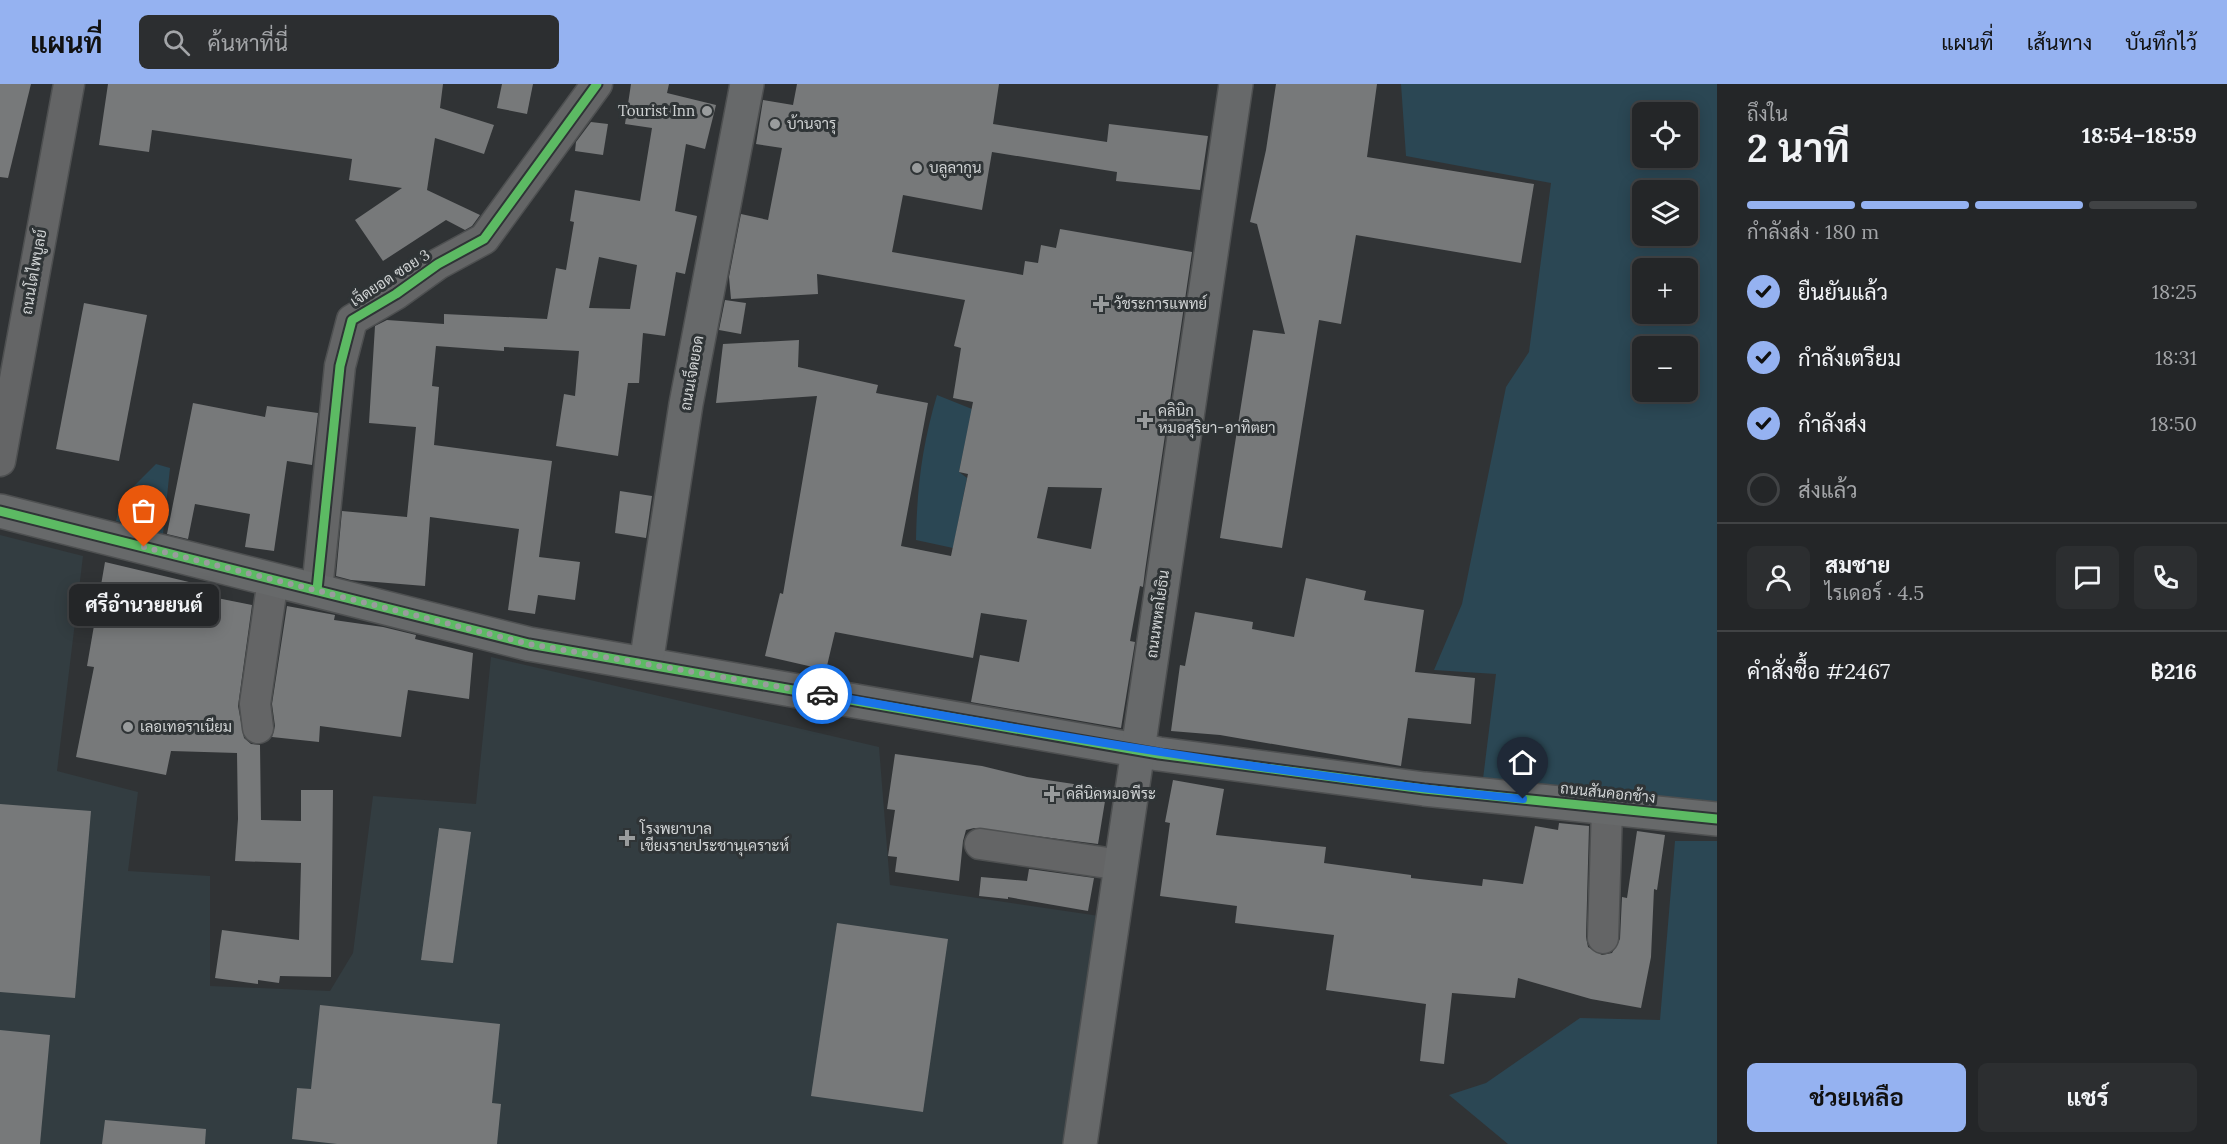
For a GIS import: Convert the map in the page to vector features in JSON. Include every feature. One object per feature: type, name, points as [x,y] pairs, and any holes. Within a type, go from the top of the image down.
[{"type":"street","name":"ถนนโตไพบูลย์","points":[[0,461],[69,84]]},
{"type":"street","name":"เจ็ดยอด ซอย 3","points":[[317,590],[340,366],[352,320],[396,294],[438,264],[484,239],[597,84]]},
{"type":"street","name":"ถนนเจ็ดยอด","points":[[645,664],[686,404],[747,84]]},
{"type":"street","name":"ถนนพหลโยธิน","points":[[1080,1144],[1236,84]]},
{"type":"street","name":"ถนนสันคอกช้าง","points":[[0,511],[529,644],[1138,749],[1424,789],[1717,819]]},
{"type":"street","points":[[258,728],[255,704],[273,579]]},
{"type":"street","points":[[1603,938],[1607,808]]},
{"type":"street","points":[[980,844],[1121,865]]},
{"type":"shaded area","points":[[1401,84],[1717,84],[1717,819],[1481,795],[1496,674],[1434,670],[1462,604],[1506,387],[1529,352],[1551,183],[1406,156]]},
{"type":"shaded area","points":[[937,395],[972,409],[959,472],[967,478],[953,548],[916,540],[921,467]]},
{"type":"shaded area","points":[[156,464],[170,468],[163,534],[116,521],[121,499]]},
{"type":"shaded area","name":"โรงพยาบาล เชียงรายประชานุเคราะห์","points":[[0,535],[83,556],[57,771],[138,792],[128,871],[210,876],[210,986],[330,991],[353,953],[373,796],[476,804],[491,657],[879,747],[890,885],[1113,918],[1080,1144],[0,1144]]},
{"type":"shaded area","points":[[1675,841],[1717,841],[1717,1144],[1508,1144],[1449,1095],[1486,1083],[1580,1018],[1660,1020]]},
{"type":"building","points":[[0,84],[31,84],[8,178],[0,177]]},
{"type":"building","points":[[108,84],[443,84],[440,108],[494,125],[484,154],[435,138],[427,190],[480,215],[472,226],[465,230],[446,220],[383,261],[355,220],[402,188],[349,180],[352,159],[152,130],[149,152],[99,145]]},
{"type":"building","points":[[502,84],[533,84],[527,114],[497,108]]},
{"type":"building","points":[[631,84],[669,84],[667,93],[716,105],[705,149],[686,144],[675,211],[697,216],[685,274],[676,272],[665,336],[643,333],[639,383],[628,383],[618,456],[556,446],[564,394],[575,396],[579,351],[504,347],[504,351],[436,346],[432,386],[439,387],[434,445],[552,461],[539,557],[580,562],[575,600],[538,595],[535,614],[508,610],[519,529],[430,517],[425,586],[351,580],[336,576],[342,511],[407,517],[416,427],[369,423],[375,326],[387,320],[444,324],[444,314],[547,319],[556,268],[566,270],[574,222],[570,221],[575,190],[640,201],[652,128],[625,124]],"holes":[[[599,257],[637,265],[630,309],[589,308]]]},
{"type":"building","points":[[797,84],[999,84],[993,124],[1107,142],[1109,124],[1208,136],[1200,190],[1116,181],[1117,172],[992,152],[982,210],[903,195],[892,252],[1023,275],[1025,261],[1038,263],[1041,245],[1056,248],[1060,229],[1192,252],[1143,587],[1140,586],[1130,641],[1135,642],[1121,728],[971,702],[980,655],[1019,662],[1027,620],[981,613],[973,658],[835,632],[826,670],[765,656],[780,593],[783,594],[817,396],[716,403],[723,344],[799,340],[798,367],[878,385],[876,393],[928,403],[901,546],[951,556],[968,474],[959,472],[973,402],[953,398],[961,348],[954,346],[965,300],[817,274],[818,294],[731,299],[729,277],[741,214],[768,220],[782,148],[756,144],[763,100],[793,105]],"holes":[[[1048,487],[1102,488],[1091,549],[1037,538]]]},
{"type":"building","points":[[1276,84],[1377,84],[1367,157],[1534,184],[1521,263],[1356,235],[1341,324],[1319,320],[1282,548],[1220,538],[1253,330],[1285,334],[1257,224],[1250,222],[1266,150]]},
{"type":"building","points":[[591,122],[608,124],[603,155],[575,151],[576,142]]},
{"type":"building","points":[[725,300],[746,303],[741,334],[719,330]]},
{"type":"building","points":[[84,303],[147,315],[119,461],[56,449]]},
{"type":"building","points":[[193,403],[265,417],[267,406],[318,413],[312,465],[287,461],[274,551],[245,547],[250,514],[195,504],[188,539],[167,534]]},
{"type":"building","points":[[620,491],[652,496],[646,538],[615,533]]},
{"type":"building","points":[[105,562],[210,587],[207,596],[252,605],[238,706],[244,738],[251,744],[260,745],[261,820],[301,821],[301,790],[333,790],[331,977],[280,976],[279,983],[258,980],[258,984],[215,978],[222,930],[299,940],[301,863],[235,861],[238,819],[237,753],[171,751],[166,775],[76,757],[94,667],[87,666]]},
{"type":"building","points":[[1306,578],[1366,591],[1364,600],[1424,610],[1415,672],[1475,678],[1471,724],[1408,718],[1401,766],[1220,735],[1171,731],[1180,665],[1185,666],[1195,612],[1253,622],[1252,629],[1294,637]]},
{"type":"building","points":[[287,606],[335,615],[334,620],[383,627],[416,635],[415,639],[473,653],[469,699],[408,690],[401,737],[320,726],[319,742],[272,737],[275,726],[272,704]]},
{"type":"building","points":[[895,754],[982,766],[1027,777],[1107,789],[1098,844],[974,828],[966,830],[959,881],[895,872],[897,857],[888,856],[895,810],[887,809]]},
{"type":"building","points":[[1173,780],[1224,789],[1216,835],[1326,847],[1324,863],[1411,875],[1411,878],[1482,886],[1483,879],[1523,884],[1535,826],[1558,830],[1559,823],[1589,826],[1586,937],[1588,947],[1602,955],[1612,953],[1620,939],[1622,897],[1627,898],[1637,831],[1665,835],[1657,890],[1654,889],[1651,957],[1641,1008],[1591,999],[1518,978],[1515,998],[1452,993],[1444,1064],[1420,1061],[1426,1004],[1326,990],[1334,935],[1235,923],[1237,906],[1160,896],[1170,823],[1165,822]]},
{"type":"building","points":[[0,804],[91,811],[75,998],[0,992]]},
{"type":"building","points":[[439,828],[471,832],[453,963],[421,960]]},
{"type":"building","points":[[1029,869],[1094,878],[1088,911],[1008,897],[1008,899],[979,896],[981,877],[1027,881]]},
{"type":"building","points":[[837,923],[948,939],[923,1112],[811,1096]]},
{"type":"building","points":[[320,1005],[500,1024],[492,1103],[501,1104],[497,1144],[337,1144],[292,1139],[297,1088],[311,1089]]},
{"type":"building","points":[[0,1030],[50,1035],[40,1144],[0,1144]]},
{"type":"building","points":[[105,1120],[206,1129],[205,1144],[102,1144]]},
{"type":"cycle path","points":[[317,590],[340,366],[352,320],[396,294],[438,264],[484,239],[597,84]]},
{"type":"cycle path","points":[[0,511],[529,644],[1159,754],[1424,789],[1717,819]]},
{"type":"way so far","points":[[144,547],[529,644],[822,694]]},
{"type":"place","name":"Tourist Inn","points":[[707,111]]},
{"type":"place","name":"บ้านจารุ","points":[[775,124]]},
{"type":"place","name":"บลูลากูน","points":[[917,168]]},
{"type":"place","name":"วัชระการแพทย์","points":[[1101,304]]},
{"type":"place","name":"คลินิก หมอสุริยา-อาทิตยา","points":[[1145,420]]},
{"type":"place","name":"ศรีอำนวยยนต์","points":[[144,547]]},
{"type":"place","name":"เลอเทอราเนียม","points":[[128,727]]},
{"type":"place","name":"คลีนิคหมอพีระ","points":[[1052,794]]},
{"type":"place","name":"โรงพยาบาล เชียงรายประชานุเคราะห์","points":[[627,838]]},
{"type":"route","points":[[822,694],[1159,754],[1424,789],[1523,799]]}]
